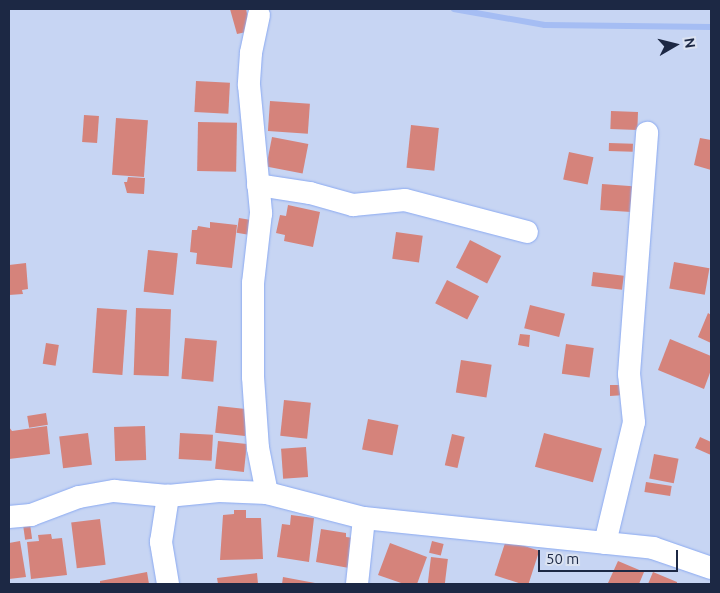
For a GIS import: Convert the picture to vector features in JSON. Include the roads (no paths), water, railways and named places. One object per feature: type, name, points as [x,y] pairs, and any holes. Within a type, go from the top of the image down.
[{"type":"street","points":[[259,16],[251,53],[249,85],[262,213],[253,283],[254,401],[267,494]]},
{"type":"street","points":[[605,543],[634,422],[629,374],[647,133]]},
{"type":"street","points":[[258,185],[310,193],[353,205],[405,200],[527,232]]},
{"type":"street","points":[[9,517],[31,515],[79,497],[114,491],[168,496],[219,491],[267,494],[364,518],[653,548],[711,568]]},
{"type":"street","points":[[168,496],[163,514],[161,542],[168,584]]},
{"type":"street","points":[[357,584],[364,518]]},
{"type":"waterway","points":[[454,9],[545,25],[711,27]]}]
